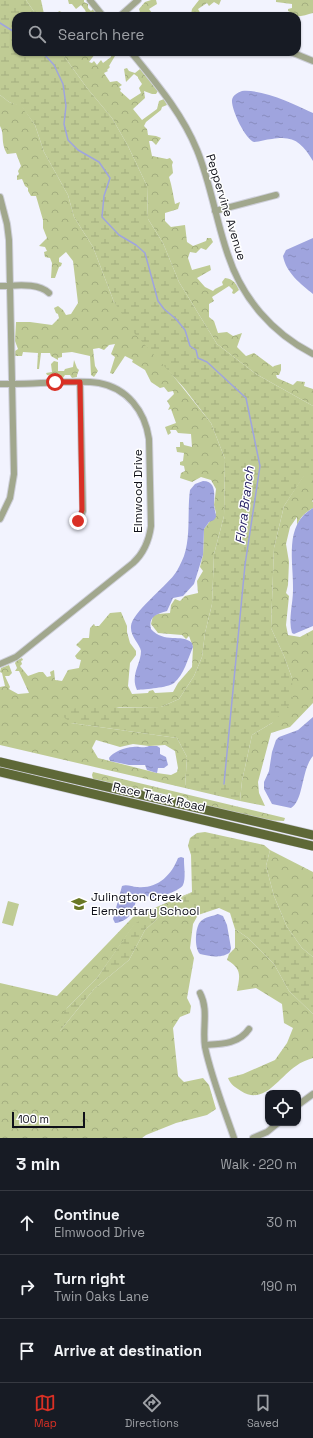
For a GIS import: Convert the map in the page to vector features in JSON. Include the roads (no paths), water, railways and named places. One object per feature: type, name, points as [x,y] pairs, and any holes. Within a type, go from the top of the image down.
[{"type":"main road","name":"Race Track Road","points":[[0,762],[313,836]]},
{"type":"main road","name":"Race Track Road","points":[[0,772],[313,846]]},
{"type":"main road","points":[[57,785],[60,776]]},
{"type":"main road","points":[[88,793],[91,783]]},
{"type":"street","points":[[90,0],[100,12]]},
{"type":"street","points":[[124,12],[138,0]]},
{"type":"street","name":"Peppervine Avenue","points":[[134,56],[171,102],[187,128],[202,165],[231,264],[240,284],[252,303],[271,324],[282,334],[313,354]]},
{"type":"street","points":[[301,56],[313,60]]},
{"type":"street","points":[[215,211],[276,195]]},
{"type":"street","points":[[0,197],[7,224],[10,286],[14,482],[9,502],[0,519]]},
{"type":"street","points":[[0,286],[36,286],[45,289],[49,293]]},
{"type":"street","points":[[75,523],[80,518],[82,510],[80,382]]},
{"type":"street","name":"Elmwood Drive","points":[[0,384],[98,383],[110,386],[120,391],[134,403],[145,422],[149,439],[151,526],[148,540],[142,553],[133,563],[16,657],[0,664]]},
{"type":"street","points":[[200,993],[205,1006],[205,1045],[234,1138]]},
{"type":"street","points":[[205,1045],[220,1044],[237,1040],[249,1029]]},
{"type":"street","points":[[301,1103],[313,1094]]},
{"type":"street","points":[[253,1138],[269,1135],[276,1126]]},
{"type":"water","points":[[242,91],[259,92],[269,95],[313,113],[313,161],[305,149],[292,139],[268,139],[258,142],[250,140],[239,123],[232,104],[233,97]]},
{"type":"water","points":[[313,238],[313,294],[299,282],[287,268],[283,256],[286,250]]},
{"type":"water","points":[[203,481],[211,483],[213,486],[216,517],[214,520],[209,522],[204,529],[203,555],[194,584],[183,596],[173,598],[167,611],[159,613],[154,617],[150,625],[151,629],[161,636],[188,640],[192,643],[193,647],[183,671],[174,683],[162,687],[137,690],[135,685],[135,674],[141,656],[141,651],[133,637],[131,626],[137,614],[170,580],[184,556],[188,532],[190,490],[195,484]]},
{"type":"water","points":[[313,508],[313,626],[294,634],[292,633],[290,622],[293,590],[292,545],[297,524],[304,515]]},
{"type":"water","points":[[313,717],[313,756],[306,769],[301,792],[295,804],[291,808],[272,804],[264,789],[264,782],[269,771],[272,752],[276,740],[279,737],[298,730]]},
{"type":"water","points":[[157,746],[160,748],[160,754],[166,757],[168,765],[164,768],[158,768],[157,773],[147,770],[145,765],[129,765],[110,761],[109,758],[111,756],[123,749]]},
{"type":"water","points":[[178,858],[184,858],[185,873],[184,882],[181,887],[174,892],[159,897],[153,898],[144,896],[138,898],[133,912],[129,917],[121,922],[115,923],[113,919],[122,886],[151,886],[167,876]]},
{"type":"water","points":[[218,914],[223,916],[227,925],[231,948],[230,952],[223,956],[200,954],[196,942],[197,927],[205,918]]},
{"type":"waterway","name":"Flora Branch","points":[[0,23],[12,30]]},
{"type":"waterway","name":"Flora Branch","points":[[46,56],[54,65],[63,84],[66,106],[64,124],[68,140],[78,150],[99,162],[110,178],[104,196],[102,217],[119,235],[136,245],[145,253],[158,301],[185,330],[190,346],[196,350],[198,358],[207,362],[246,398],[260,466],[245,565],[224,784]]},
{"type":"place","name":"Julington Creek Elementary School","points":[[79,904]]}]
